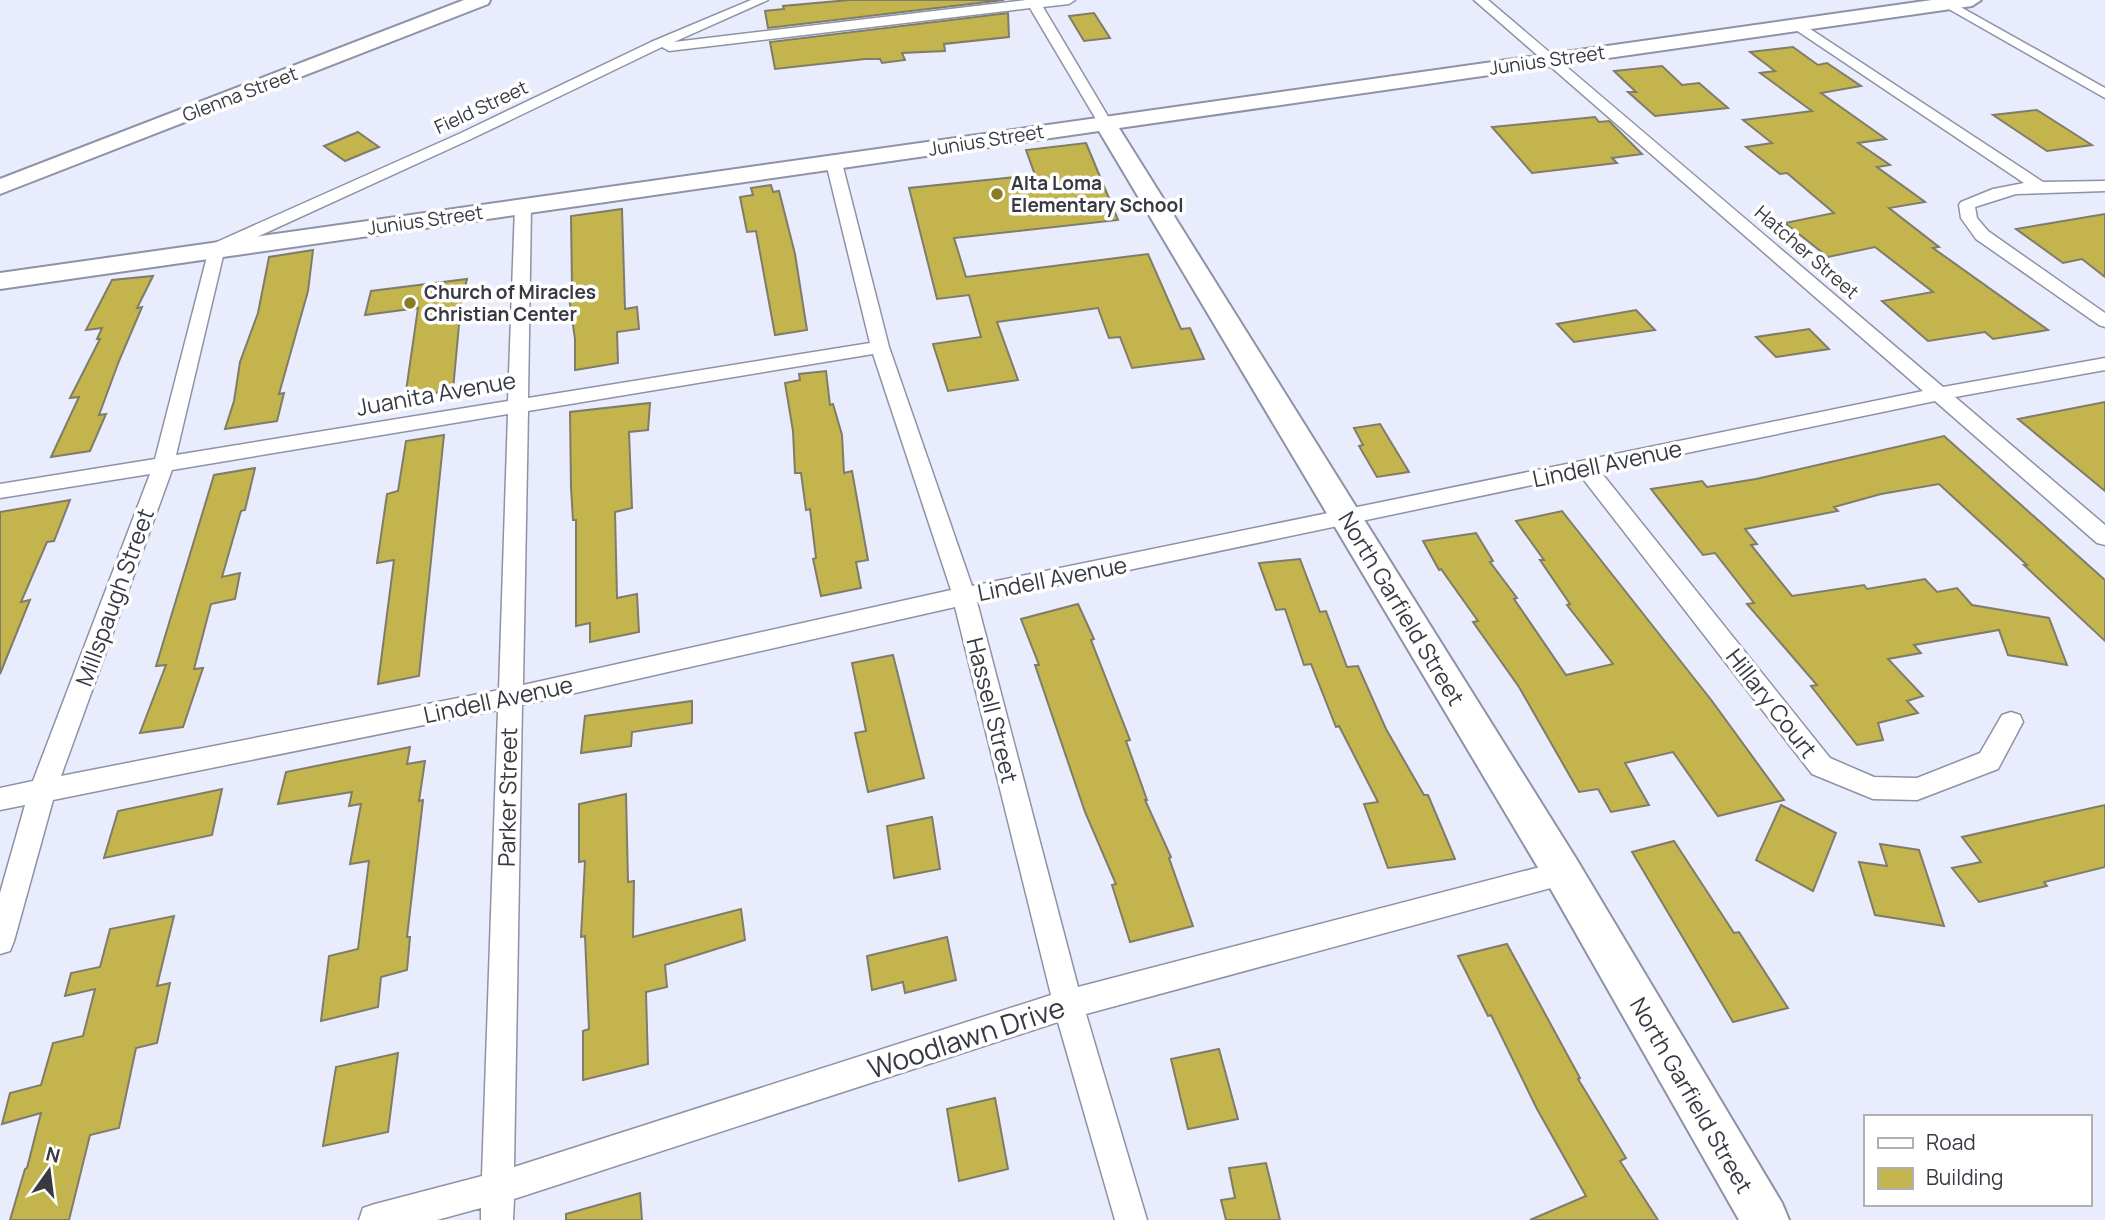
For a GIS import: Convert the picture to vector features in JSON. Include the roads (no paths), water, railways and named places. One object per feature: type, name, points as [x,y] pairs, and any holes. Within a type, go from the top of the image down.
[{"type":"street","name":"Glenna Street","points":[[0,187],[481,0]]},
{"type":"street","name":"Field Street","points":[[216,249],[454,142],[656,46],[762,0]]},
{"type":"street","points":[[656,46],[674,47],[1033,2],[1069,0]]},
{"type":"street","name":"Hatcher Street","points":[[1480,0],[2105,537]]},
{"type":"street","name":"Junius Street","points":[[0,281],[1798,25],[1943,2],[1972,0]]},
{"type":"street","name":"North Garfield Street","points":[[1033,2],[1563,873],[1765,1220]]},
{"type":"street","points":[[1943,2],[2105,94]]},
{"type":"street","points":[[1798,25],[2040,187]]},
{"type":"street","name":"Hassell Street","points":[[834,163],[880,346],[964,596],[1068,1004],[1131,1220]]},
{"type":"street","points":[[2105,186],[2040,187],[1982,196],[1967,205],[1969,218],[1982,235],[2105,321]]},
{"type":"street","name":"Parker Street","points":[[497,1220],[523,207]]},
{"type":"street","name":"Millspaugh Street","points":[[0,941],[43,789],[164,464],[216,249]]},
{"type":"street","name":"Juanita Avenue","points":[[0,491],[880,346]]},
{"type":"street","name":"Lindell Avenue","points":[[0,799],[509,698],[964,596],[1939,394],[2105,363]]},
{"type":"street","name":"Hillary Court","points":[[1585,467],[1821,766],[1873,788],[1917,789],[1989,761],[2011,722]]},
{"type":"street","name":"Woodlawn Drive","points":[[375,1220],[498,1188],[1068,1004],[1563,873]]},
{"type":"place","name":"Alta Loma Elementary School","points":[[997,194]]},
{"type":"place","name":"Church of Miracles Christian Center","points":[[410,303]]}]
